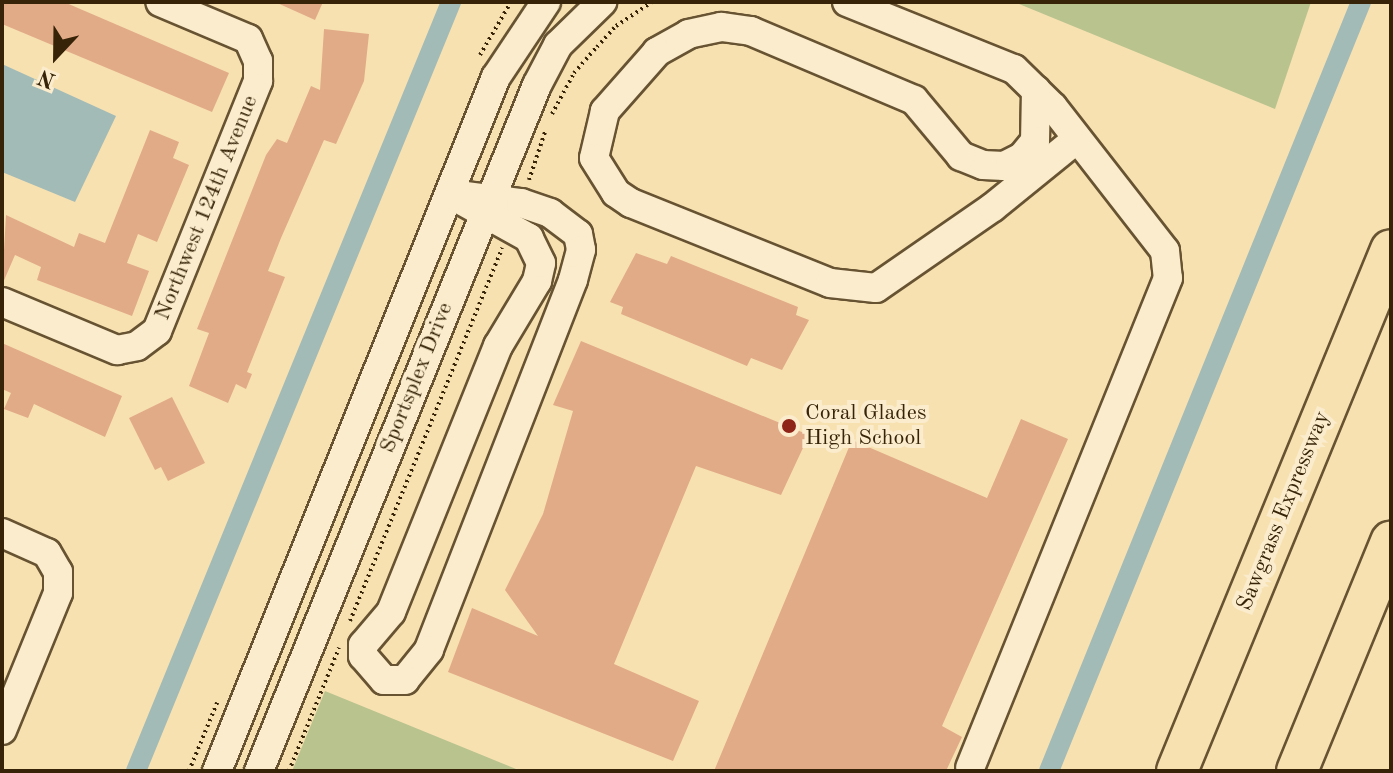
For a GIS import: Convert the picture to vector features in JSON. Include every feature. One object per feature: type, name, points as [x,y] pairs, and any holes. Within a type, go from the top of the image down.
[{"type":"highway","name":"Sawgrass Expressway","points":[[1177,771],[1391,250]]},
{"type":"highway","points":[[1297,771],[1391,542]]},
{"type":"street","name":"Northwest 124th Avenue","points":[[2,302],[117,350],[137,346],[157,331],[258,81],[258,61],[248,39],[160,2]]},
{"type":"street","name":"Sportsplex Drive","points":[[217,771],[496,77],[546,2]]},
{"type":"street","name":"Sportsplex Drive","points":[[259,771],[486,206],[558,45],[602,2]]},
{"type":"street","points":[[847,2],[1014,69],[1077,139],[1165,251],[1168,278],[970,768]]},
{"type":"street","points":[[978,218],[984,198],[980,176],[970,159],[914,100],[751,31],[721,27],[689,34],[657,52],[605,111],[594,158],[616,193],[631,203],[850,289],[876,288],[898,276],[978,218],[1077,139]]},
{"type":"street","points":[[970,159],[1004,166],[1022,157],[1035,141],[1036,90]]},
{"type":"street","points":[[450,194],[486,206],[521,203],[568,223],[578,234],[581,250],[573,280],[429,650],[405,680],[384,680],[363,656],[363,645],[391,612],[498,346],[537,281],[537,251],[529,238],[508,229],[486,206]]},
{"type":"street","points":[[2,533],[47,553],[58,572],[58,593],[2,730]]},
{"type":"path","points":[[521,203],[546,119],[574,73],[616,26],[652,2]]},
{"type":"path","points":[[347,628],[508,229]]},
{"type":"path","points":[[289,771],[342,641]]},
{"type":"green space","points":[[1014,2],[1311,2],[1275,109]]},
{"type":"green space","points":[[325,691],[521,771],[292,771]]},
{"type":"water","points":[[2,64],[116,116],[75,202],[2,172]]},
{"type":"building","points":[[2,2],[64,2],[229,73],[212,112],[2,24]]},
{"type":"building","points":[[275,2],[323,2],[315,20]]},
{"type":"building","points":[[324,29],[369,34],[364,81],[336,144],[324,140],[281,238],[268,271],[285,277],[247,372],[252,374],[246,389],[236,384],[228,403],[189,386],[209,333],[197,329],[266,155],[277,139],[287,143],[311,86],[320,90]]},
{"type":"building","points":[[150,130],[179,142],[173,158],[189,165],[157,242],[138,234],[127,263],[149,271],[132,316],[37,280],[41,267],[15,255],[2,285],[6,215],[74,247],[79,233],[105,243]]},
{"type":"building","points":[[636,253],[667,264],[671,256],[798,307],[796,315],[809,320],[782,370],[751,358],[747,366],[621,314],[623,307],[610,302]]},
{"type":"building","points":[[581,341],[809,435],[781,495],[696,466],[614,664],[699,701],[673,761],[448,672],[472,608],[538,636],[505,590],[543,514],[573,411],[553,405]]},
{"type":"building","points":[[2,343],[122,396],[105,437],[34,404],[28,418],[4,409],[11,393],[2,389]]},
{"type":"building","points":[[172,397],[205,463],[168,481],[161,467],[155,470],[129,418]]},
{"type":"building","points":[[1021,419],[1068,439],[942,726],[962,737],[946,771],[714,771],[852,440],[987,498]]},
{"type":"waterway","points":[[136,771],[451,2]]},
{"type":"waterway","points":[[1049,771],[1361,2]]},
{"type":"place","name":"Coral Glades High School","points":[[789,426]]}]
